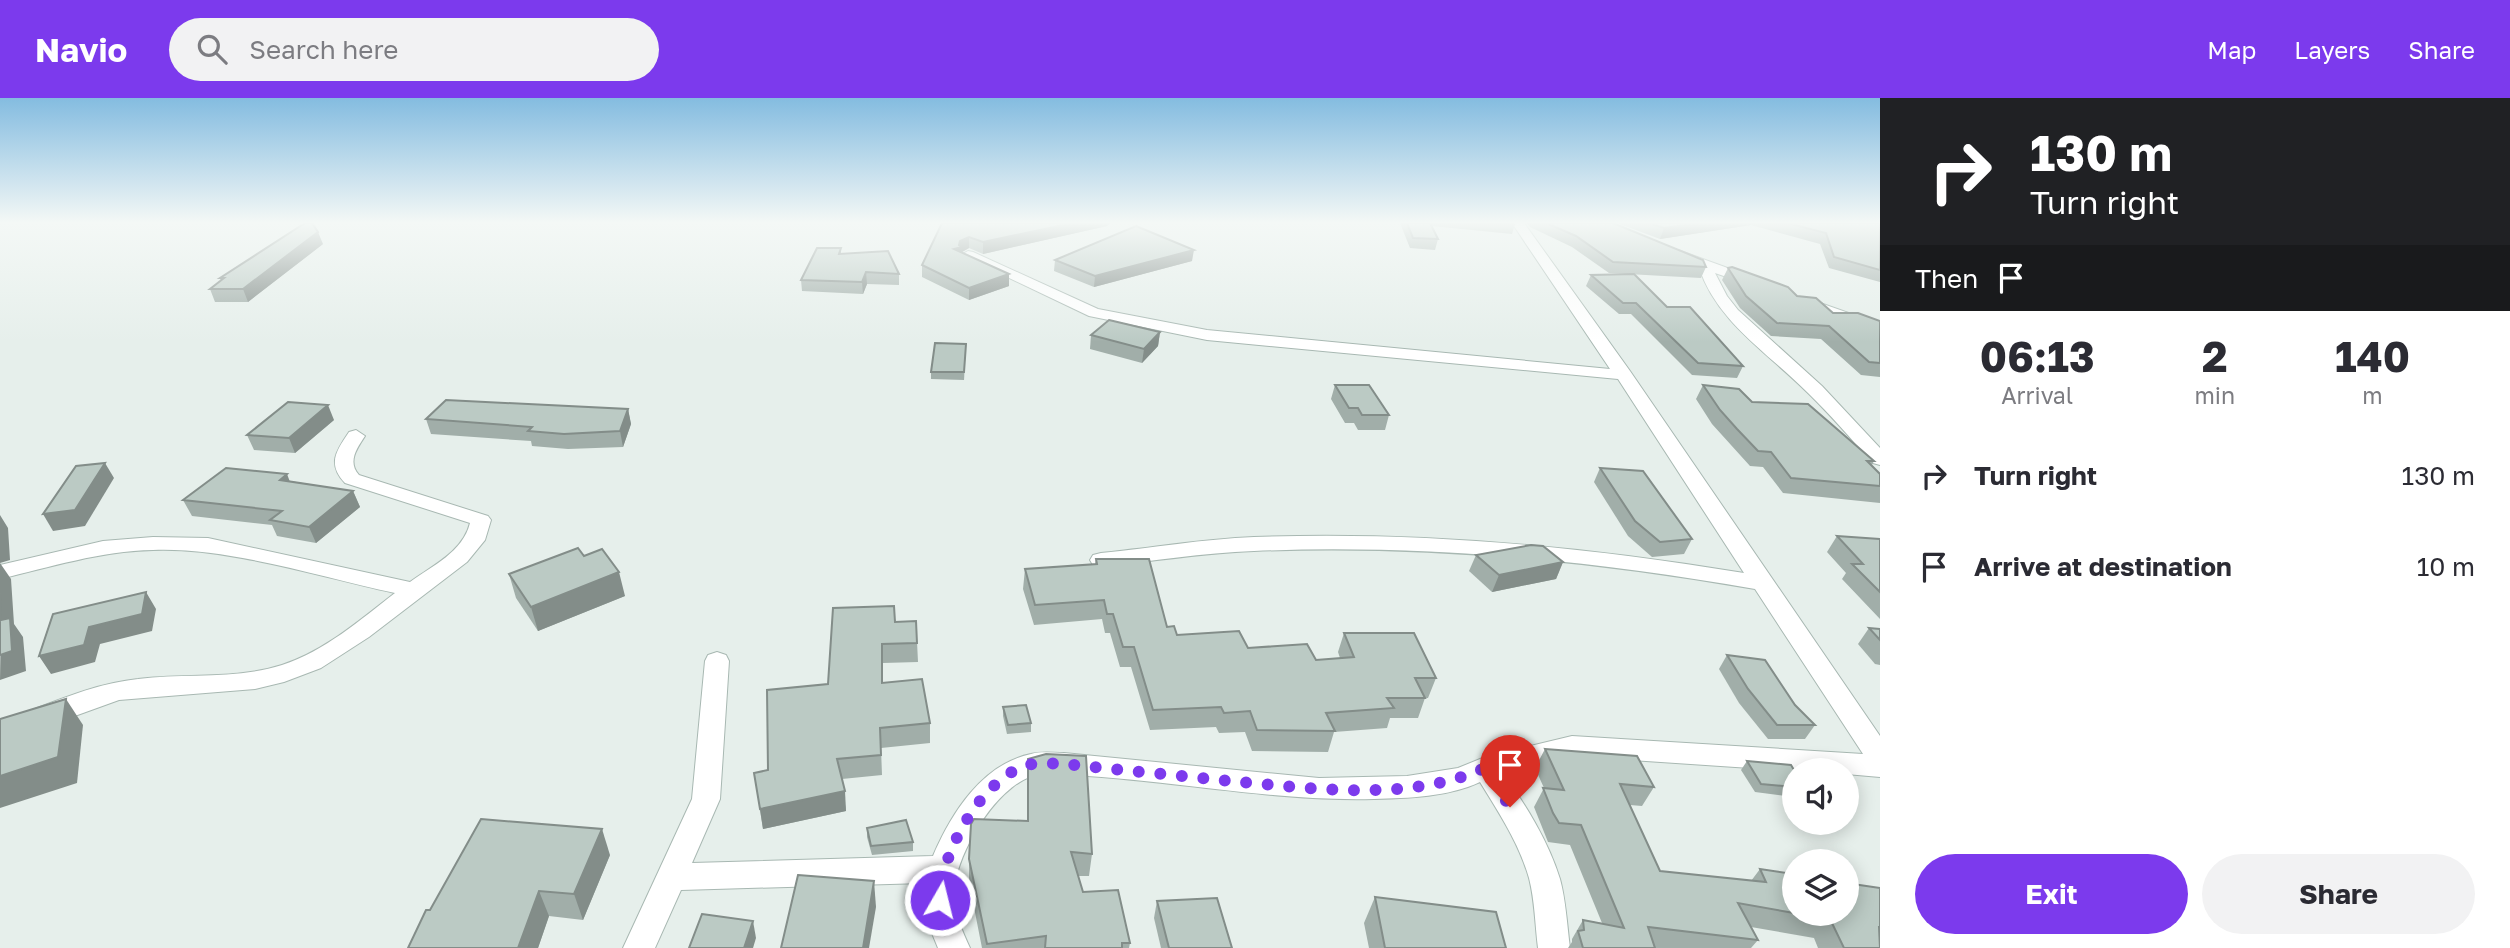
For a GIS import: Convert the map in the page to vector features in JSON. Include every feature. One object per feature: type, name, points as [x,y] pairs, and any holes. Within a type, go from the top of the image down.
[{"type":"street","points":[[985,263],[1094,313],[1207,335],[1624,375]]},
{"type":"street","points":[[1546,263],[1880,758]]},
{"type":"street","points":[[1702,263],[1767,287]]},
{"type":"street","points":[[1705,264],[1708,278],[1717,292],[1751,334],[1805,380],[1880,459]]},
{"type":"street","points":[[1791,296],[1879,328]]},
{"type":"street","points":[[0,733],[112,693],[171,685],[251,682],[294,670],[355,637],[459,557],[474,541],[481,520],[352,479],[343,472],[341,464],[345,452],[356,436]]},
{"type":"street","points":[[0,572],[103,548],[153,542],[208,545],[414,590]]},
{"type":"street","points":[[1101,560],[1251,544],[1464,545],[1586,555],[1762,583]]},
{"type":"street","points":[[639,948],[706,799],[717,661]]},
{"type":"street","points":[[954,948],[940,916],[939,883],[949,853],[987,792],[1010,773],[1032,764],[1064,764],[1319,789],[1407,787],[1462,778],[1485,768],[1572,746],[1880,766]]},
{"type":"street","points":[[1485,768],[1523,827],[1534,852],[1544,879],[1554,948]]},
{"type":"street","points":[[671,877],[944,869]]},
{"type":"building","points":[[244,263],[278,263],[243,289],[210,289],[224,278],[220,278]]},
{"type":"building","points":[[810,263],[894,263],[899,274],[866,272],[862,282],[801,280]]},
{"type":"building","points":[[923,263],[984,263],[1009,274],[969,288],[922,265]]},
{"type":"building","points":[[1062,263],[1146,263],[1095,276]]},
{"type":"building","points":[[1625,263],[1704,263],[1706,267]]},
{"type":"building","points":[[1854,263],[1880,263],[1880,270]]},
{"type":"building","points":[[1732,267],[1788,287],[1797,296],[1816,298],[1833,313],[1858,313],[1880,321],[1880,363],[1869,362],[1829,326],[1777,323],[1746,296],[1728,268]]},
{"type":"building","points":[[1634,274],[1667,307],[1690,307],[1743,366],[1698,363],[1636,303],[1623,303],[1591,275]]},
{"type":"building","points":[[1109,320],[1160,332],[1144,349],[1091,335]]},
{"type":"building","points":[[935,343],[966,344],[964,372],[931,372]]},
{"type":"building","points":[[1335,385],[1369,385],[1389,415],[1362,415],[1358,408],[1349,408]]},
{"type":"building","points":[[1703,385],[1739,389],[1752,402],[1808,404],[1874,461],[1867,461],[1880,474],[1880,486],[1791,478],[1771,452],[1758,451],[1737,429]]},
{"type":"building","points":[[446,400],[628,409],[620,431],[564,434],[528,431],[532,427],[426,419]]},
{"type":"building","points":[[288,402],[328,405],[289,438],[247,435]]},
{"type":"building","points":[[105,463],[75,510],[43,514],[76,466]]},
{"type":"building","points":[[226,468],[287,474],[280,480],[353,491],[309,527],[270,520],[282,511],[183,500]]},
{"type":"building","points":[[1600,468],[1643,471],[1692,539],[1660,542],[1635,521]]},
{"type":"building","points":[[1837,536],[1880,539],[1880,592],[1852,564],[1863,564]]},
{"type":"building","points":[[1531,545],[1543,546],[1563,562],[1499,575],[1476,555]]},
{"type":"building","points":[[578,548],[584,556],[602,549],[619,572],[531,607],[509,574]]},
{"type":"building","points":[[1096,559],[1149,559],[1167,627],[1174,626],[1177,635],[1239,631],[1248,648],[1307,644],[1316,660],[1354,657],[1344,633],[1414,633],[1436,678],[1415,678],[1425,698],[1387,698],[1394,708],[1326,713],[1335,731],[1257,730],[1250,711],[1224,713],[1221,707],[1153,710],[1134,647],[1123,647],[1113,614],[1107,614],[1104,600],[1035,605],[1025,569],[1097,564]]},
{"type":"building","points":[[146,592],[142,614],[89,627],[84,645],[39,656],[53,614]]},
{"type":"building","points":[[0,594],[1,620],[10,618],[12,651],[0,655]]},
{"type":"building","points":[[894,606],[895,622],[916,621],[917,643],[882,644],[882,683],[922,679],[930,723],[880,728],[881,755],[837,759],[845,791],[760,809],[754,773],[768,770],[767,690],[828,684],[833,608]]},
{"type":"building","points":[[1869,628],[1880,629],[1880,640]]},
{"type":"building","points":[[1727,655],[1765,660],[1795,705],[1815,725],[1777,725],[1748,689]]},
{"type":"building","points":[[66,699],[58,757],[0,776],[0,719]]},
{"type":"building","points":[[1026,705],[1031,723],[1008,725],[1003,707]]},
{"type":"building","points":[[1545,749],[1637,756],[1654,787],[1620,784],[1660,871],[1766,882],[1760,869],[1782,872],[1782,911],[1738,903],[1758,940],[1648,927],[1655,948],[1583,948],[1578,931],[1584,930],[1583,920],[1624,928],[1581,825],[1559,823],[1543,788],[1564,790]]},
{"type":"building","points":[[1046,754],[1086,756],[1092,854],[1071,852],[1083,892],[1118,890],[1130,943],[1122,943],[1122,948],[1045,948],[1046,936],[987,944],[969,859],[971,824],[974,819],[1028,821],[1028,759]]},
{"type":"building","points":[[1747,761],[1782,764],[1782,786],[1761,784]]},
{"type":"building","points":[[481,819],[602,829],[574,894],[539,891],[518,948],[408,948],[426,910],[430,910]]},
{"type":"building","points":[[906,820],[913,842],[871,846],[867,828]]},
{"type":"building","points":[[798,875],[874,881],[863,948],[781,948]]},
{"type":"building","points":[[1859,885],[1880,888],[1880,948],[1844,948],[1833,926],[1859,926]]},
{"type":"building","points":[[1375,897],[1496,912],[1506,948],[1385,948]]},
{"type":"building","points":[[1217,898],[1232,948],[1169,948],[1157,901]]},
{"type":"building","points":[[702,914],[753,921],[744,948],[689,948]]},
{"type":"route","points":[[940,900],[939,883],[949,853],[987,792],[1010,773],[1032,764],[1064,764],[1319,789],[1407,787],[1462,778],[1485,768],[1510,807]]}]
